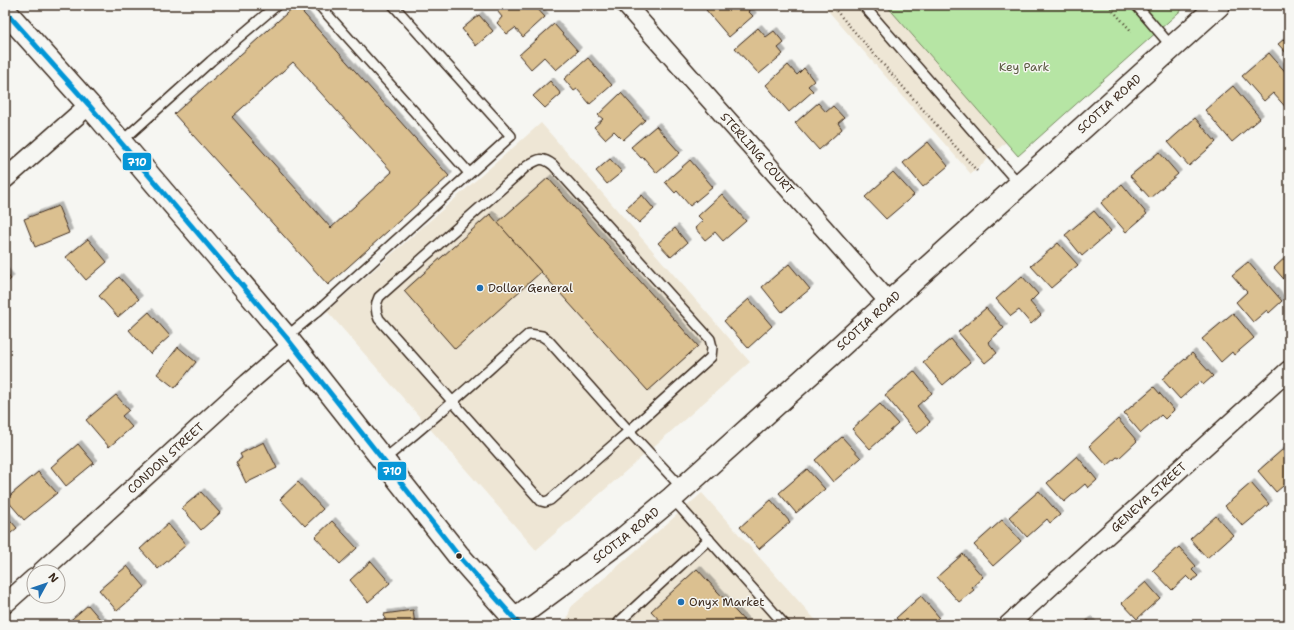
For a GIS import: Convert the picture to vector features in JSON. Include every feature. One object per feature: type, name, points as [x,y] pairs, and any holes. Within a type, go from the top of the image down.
[{"type":"street","name":"STERLING COURT","points":[[626,5],[889,302]]},
{"type":"street","name":"SCOTIA ROAD","points":[[515,623],[623,539],[677,493],[1219,5]]},
{"type":"street","points":[[5,11],[121,142],[289,341],[458,555],[515,623]]},
{"type":"street","points":[[5,179],[89,105]]},
{"type":"street","name":"CONDON STREET","points":[[50,564],[248,383],[289,341]]},
{"type":"street","name":"GENEVA STREET","points":[[1008,625],[1289,370]]},
{"type":"street","points":[[5,604],[26,585]]},
{"type":"lane","points":[[121,142],[211,60],[277,5]]},
{"type":"lane","points":[[319,5],[470,173]]},
{"type":"lane","points":[[289,341],[319,310],[511,136],[393,5]]},
{"type":"lane","points":[[863,5],[1019,184]]},
{"type":"lane","points":[[1136,5],[1172,47]]},
{"type":"lane","points":[[544,159],[553,164],[710,339],[712,347],[711,357],[629,430],[550,500],[545,502],[541,501],[379,319],[376,303],[379,297],[527,166],[536,160],[544,159]]},
{"type":"lane","points":[[383,460],[422,429],[529,334],[542,336],[548,340],[629,430],[677,493],[709,539],[785,625]]},
{"type":"lane","points":[[622,625],[619,622],[709,539]]},
{"type":"path","points":[[831,5],[977,172]]},
{"type":"path","points":[[1108,5],[1132,32]]},
{"type":"shaded area","points":[[823,5],[886,5],[1006,142],[971,174]]},
{"type":"shaded area","points":[[541,123],[750,362],[536,550],[327,311]]},
{"type":"shaded area","points":[[702,493],[820,625],[565,625],[571,607]]},
{"type":"green space","name":"Key Park","points":[[886,5],[1187,5],[1018,156]]},
{"type":"building","points":[[296,5],[449,176],[328,285],[174,114]],"holes":[[[293,62],[392,172],[331,228],[232,117]]]},
{"type":"building","points":[[505,5],[534,5],[545,17],[523,37],[515,28],[507,34],[497,23],[502,17],[498,12]]},
{"type":"building","points":[[711,5],[755,5],[748,11],[753,16],[729,37],[706,10]]},
{"type":"building","points":[[479,15],[493,31],[476,46],[462,29]]},
{"type":"building","points":[[554,24],[578,51],[556,70],[544,57],[531,69],[519,55]]},
{"type":"building","points":[[758,28],[766,37],[774,31],[784,43],[778,48],[783,54],[759,74],[735,48]]},
{"type":"building","points":[[1289,35],[1289,56],[1278,44]]},
{"type":"building","points":[[1269,53],[1289,76],[1289,111],[1273,93],[1264,101],[1242,76]]},
{"type":"building","points":[[588,58],[612,85],[590,104],[577,89],[574,91],[564,79]]},
{"type":"building","points":[[788,65],[797,75],[804,68],[814,81],[808,86],[813,91],[789,112],[766,85]]},
{"type":"building","points":[[550,81],[561,94],[545,108],[533,96]]},
{"type":"building","points":[[1233,86],[1260,118],[1232,142],[1205,110]]},
{"type":"building","points":[[621,93],[645,120],[623,140],[614,131],[605,139],[594,127],[603,119],[598,115]]},
{"type":"building","points":[[818,103],[826,112],[833,106],[844,118],[838,123],[842,129],[819,150],[795,123]]},
{"type":"building","points":[[1195,118],[1216,142],[1189,166],[1168,142]]},
{"type":"building","points":[[656,126],[680,153],[657,173],[643,157],[641,158],[631,147]]},
{"type":"building","points":[[928,142],[948,166],[923,187],[903,163]]},
{"type":"building","points":[[1159,152],[1178,174],[1150,198],[1130,176]]},
{"type":"building","points":[[610,159],[622,172],[607,184],[596,171]]},
{"type":"building","points":[[690,160],[713,187],[690,206],[677,191],[675,193],[665,182]]},
{"type":"building","points":[[893,172],[914,195],[886,219],[865,197]]},
{"type":"building","points":[[548,178],[698,346],[648,391],[497,223]]},
{"type":"building","points":[[1122,184],[1147,214],[1126,232],[1101,203]]},
{"type":"building","points":[[722,194],[746,221],[723,241],[715,232],[705,240],[695,228],[703,221],[698,216]]},
{"type":"building","points":[[642,195],[654,209],[639,223],[626,209]]},
{"type":"building","points":[[58,206],[69,233],[35,247],[24,219]]},
{"type":"building","points":[[1094,211],[1111,231],[1082,256],[1065,235]]},
{"type":"building","points":[[490,214],[541,272],[455,349],[404,291]]},
{"type":"building","points":[[675,228],[687,243],[671,257],[658,243]]},
{"type":"building","points":[[88,239],[107,262],[86,280],[66,257]]},
{"type":"building","points":[[1058,243],[1078,265],[1051,288],[1031,266]]},
{"type":"building","points":[[1289,254],[1289,285],[1274,268]]},
{"type":"building","points":[[1248,262],[1282,301],[1269,313],[1267,310],[1253,322],[1236,302],[1247,292],[1232,275]]},
{"type":"building","points":[[789,264],[810,289],[782,312],[762,287]]},
{"type":"building","points":[[5,272],[11,279],[5,284]]},
{"type":"building","points":[[1022,276],[1038,294],[1030,302],[1041,315],[1031,324],[1019,310],[1011,316],[996,299]]},
{"type":"building","points":[[119,277],[139,299],[118,317],[99,296]]},
{"type":"building","points":[[749,299],[772,326],[748,348],[724,321]]},
{"type":"building","points":[[986,308],[1004,328],[988,342],[997,353],[985,363],[958,332]]},
{"type":"building","points":[[149,312],[170,336],[150,354],[129,330]]},
{"type":"building","points":[[1233,313],[1254,338],[1234,355],[1232,352],[1221,362],[1202,339]]},
{"type":"building","points":[[951,339],[970,362],[943,385],[923,362]]},
{"type":"building","points":[[178,347],[196,362],[175,388],[157,374]]},
{"type":"building","points":[[1192,353],[1213,376],[1203,385],[1200,381],[1180,399],[1162,379]]},
{"type":"building","points":[[914,371],[932,393],[917,406],[930,422],[917,434],[885,395]]},
{"type":"building","points":[[1154,387],[1174,410],[1165,419],[1161,415],[1141,433],[1124,413]]},
{"type":"building","points":[[116,395],[129,410],[122,416],[132,427],[109,447],[86,420]]},
{"type":"building","points":[[880,404],[898,424],[870,449],[852,429]]},
{"type":"building","points":[[1118,419],[1137,441],[1119,458],[1117,457],[1107,466],[1089,446]]},
{"type":"building","points":[[842,437],[861,458],[833,482],[815,460]]},
{"type":"building","points":[[264,442],[277,468],[246,483],[236,462],[242,458],[240,454]]},
{"type":"building","points":[[78,444],[94,463],[66,486],[51,467]]},
{"type":"building","points":[[1282,450],[1289,458],[1289,481],[1276,492],[1258,471]]},
{"type":"building","points":[[1077,456],[1097,480],[1088,488],[1085,484],[1064,502],[1047,483]]},
{"type":"building","points":[[807,469],[825,489],[796,513],[779,493]]},
{"type":"building","points":[[38,472],[57,493],[24,520],[6,499]]},
{"type":"building","points":[[298,482],[323,509],[305,526],[280,499]]},
{"type":"building","points":[[1251,483],[1269,504],[1243,526],[1225,506]]},
{"type":"building","points":[[1039,491],[1060,515],[1050,523],[1047,519],[1027,537],[1009,517]]},
{"type":"building","points":[[201,492],[220,513],[201,530],[182,508]]},
{"type":"building","points":[[771,500],[790,522],[759,549],[740,527]]},
{"type":"building","points":[[5,514],[17,528],[5,538]]},
{"type":"building","points":[[1216,516],[1233,535],[1207,558],[1190,539]]},
{"type":"building","points":[[1002,520],[1021,541],[993,566],[974,545]]},
{"type":"building","points":[[332,521],[357,548],[340,564],[315,537]]},
{"type":"building","points":[[168,524],[186,545],[158,569],[140,549]]},
{"type":"building","points":[[1179,547],[1196,566],[1192,570],[1198,576],[1192,581],[1187,576],[1172,590],[1153,570]]},
{"type":"building","points":[[963,554],[983,577],[972,587],[974,590],[959,602],[937,577]]},
{"type":"building","points":[[371,561],[390,583],[368,602],[350,580]]},
{"type":"building","points":[[127,566],[145,587],[117,611],[99,590]]},
{"type":"building","points":[[697,569],[748,625],[664,625],[651,611]]},
{"type":"building","points":[[1146,582],[1160,598],[1137,619],[1122,603]]},
{"type":"building","points":[[921,596],[939,617],[930,625],[902,625],[896,618]]},
{"type":"building","points":[[88,605],[105,625],[65,625]]},
{"type":"building","points":[[413,610],[415,625],[386,625],[384,614]]},
{"type":"building","points":[[1088,620],[1093,625],[1082,625]]},
{"type":"transit line","name":"710","points":[[5,11],[89,105],[286,337],[458,555],[520,625]]},
{"type":"place","name":"Dollar General","points":[[480,288]]},
{"type":"place","name":"Onyx Market","points":[[681,602]]}]
